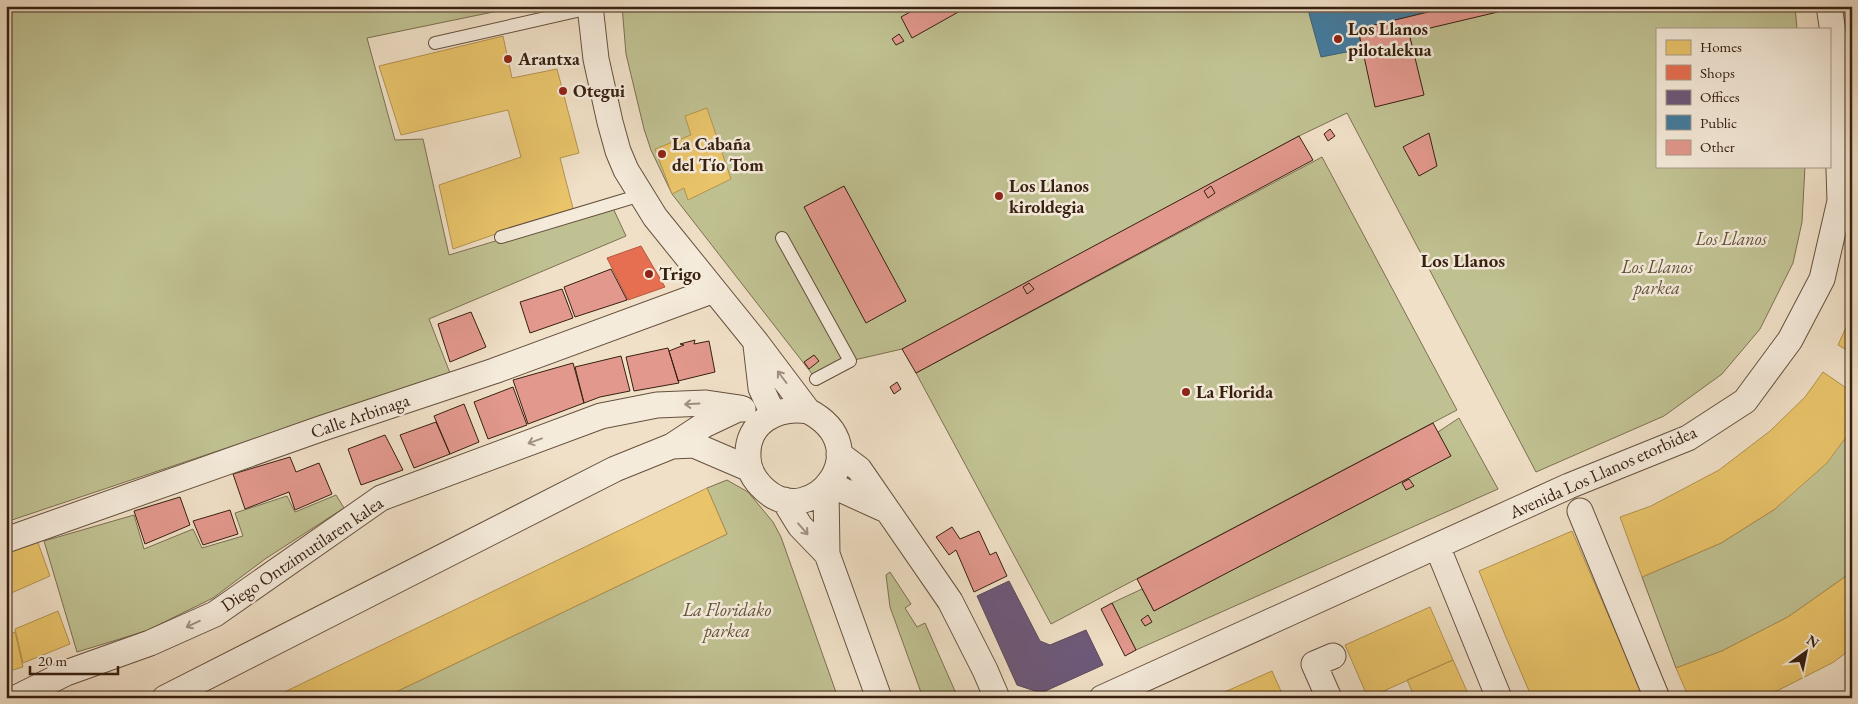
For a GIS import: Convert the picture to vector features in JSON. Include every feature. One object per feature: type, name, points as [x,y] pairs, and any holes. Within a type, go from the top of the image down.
[{"type":"street","name":"Avenida Los Llanos etorbidea","points":[[1102,698],[1569,486],[1688,438],[1745,401],[1790,340],[1822,279],[1840,202],[1835,45],[1829,6]]},
{"type":"street","points":[[590,7],[596,59],[612,129],[618,151],[641,195],[655,217],[756,342],[808,412]]},
{"type":"street","name":"Calle Arbinaga","points":[[6,540],[320,429],[494,371],[714,290]]},
{"type":"street","points":[[756,342],[761,388],[768,418]]},
{"type":"street","name":"Diego Ontzimutilaren kalea","points":[[16,698],[66,674],[150,643],[215,614],[381,498],[601,416],[657,405],[706,403],[740,408],[768,418]]},
{"type":"street","points":[[165,698],[606,473],[672,446],[704,425],[740,408]]},
{"type":"street","points":[[828,486],[809,498],[797,501],[784,500],[770,494],[758,483],[750,469],[748,457],[749,444],[754,432],[768,418],[796,409],[820,418],[830,428],[837,440],[838,468],[828,486],[827,554],[880,698]]},
{"type":"street","points":[[672,446],[694,445],[750,469]]},
{"type":"street","points":[[839,454],[859,469],[950,601],[997,698]]},
{"type":"street","points":[[828,486],[886,510]]},
{"type":"street","points":[[784,500],[800,526],[827,554]]},
{"type":"street","points":[[1580,511],[1657,698]]},
{"type":"street","points":[[1437,546],[1499,698]]},
{"type":"street","points":[[1329,698],[1314,664],[1332,656]]},
{"type":"lane","points":[[435,43],[590,7]]},
{"type":"lane","points":[[501,237],[641,195]]},
{"type":"lane","points":[[782,238],[850,361],[816,379]]},
{"type":"green space","points":[[6,6],[533,6],[493,12],[367,38],[395,140],[423,139],[449,255],[612,206],[626,236],[429,319],[450,373],[6,522]]},
{"type":"green space","name":"Los Llanos parkea","points":[[622,6],[1795,6],[1797,28],[1656,28],[1656,168],[1805,168],[1802,222],[1793,263],[1760,329],[1722,374],[1664,416],[1536,472],[1347,113],[1299,136],[937,332],[902,349],[850,361],[816,379],[672,194],[651,150],[644,129],[626,54]]},
{"type":"green space","name":"La Florida","points":[[1322,157],[1457,410],[1051,624],[916,373]]},
{"type":"green space","points":[[1459,418],[1498,489],[1136,650],[1112,603],[1142,589],[1154,611],[1450,456],[1438,432]]},
{"type":"green space","points":[[1852,429],[1852,572],[1788,617],[1722,651],[1676,668],[1642,577],[1721,543],[1775,509]]},
{"type":"green space","name":"La Floridako parkea","points":[[727,480],[748,492],[773,522],[781,537],[838,698],[383,698],[727,534],[707,488]]},
{"type":"green space","points":[[336,495],[344,508],[265,559],[213,598],[146,631],[77,652],[44,541],[134,515],[144,549],[193,529],[202,548],[243,536],[235,513],[287,496],[295,512]]},
{"type":"green space","points":[[890,572],[911,604],[905,608],[917,627],[925,623],[958,698],[923,698],[890,607],[886,575]]},
{"type":"building: Homes","points":[[503,36],[512,78],[557,69],[579,153],[560,158],[574,212],[513,228],[453,249],[439,185],[521,157],[508,110],[401,135],[379,66]]},
{"type":"building: Homes","points":[[707,108],[731,179],[688,200],[684,188],[672,194],[655,149],[691,135],[685,116]]},
{"type":"building: Homes","points":[[1852,314],[1852,353],[1838,345]]},
{"type":"building: Homes","points":[[1823,372],[1852,392],[1852,429],[1827,463],[1775,509],[1721,543],[1642,577],[1620,517],[1651,506],[1719,470],[1770,431],[1805,397]]},
{"type":"building: Homes","points":[[707,488],[727,534],[383,698],[272,698]]},
{"type":"building: Homes","points":[[1572,531],[1644,698],[1532,698],[1479,571]]},
{"type":"building: Homes","points":[[37,540],[50,576],[9,594],[6,584],[6,551]]},
{"type":"building: Homes","points":[[1852,572],[1852,648],[1834,662],[1763,698],[1689,698],[1676,668],[1722,651],[1788,617]]},
{"type":"building: Homes","points":[[1430,607],[1453,660],[1368,698],[1345,645]]},
{"type":"building: Homes","points":[[58,611],[70,644],[23,663],[15,629]]},
{"type":"building: Homes","points":[[15,632],[23,667],[6,672],[6,636]]},
{"type":"building: Homes","points":[[1453,660],[1470,698],[1415,698],[1407,680]]},
{"type":"building: Homes","points":[[1272,671],[1284,698],[1211,698]]},
{"type":"building: Shops","points":[[641,246],[665,287],[628,300],[607,258]]},
{"type":"building: Offices","points":[[1009,581],[1040,641],[1050,645],[1086,630],[1103,665],[1041,693],[1017,685],[977,596]]},
{"type":"building: Public","name":"Los Llanos pilotalekua","points":[[1307,6],[1453,6],[1358,29],[1362,49],[1321,57]]},
{"type":"building: Other","points":[[921,6],[969,6],[912,38],[901,17]]},
{"type":"building: Other","points":[[1453,6],[1500,6],[1502,11],[1409,33],[1424,95],[1375,107],[1358,29]]},
{"type":"building: Other","points":[[899,34],[904,41],[896,45],[892,39]]},
{"type":"building: Other","points":[[1330,129],[1335,136],[1328,141],[1324,134]]},
{"type":"building: Other","points":[[1429,133],[1437,166],[1419,176],[1403,147]]},
{"type":"building: Other","points":[[1299,136],[1313,160],[916,373],[902,349]]},
{"type":"building: Other","points":[[844,186],[906,301],[866,323],[804,207]]},
{"type":"building: Other","points":[[1211,186],[1215,193],[1208,198],[1204,191]]},
{"type":"building: Other","points":[[611,269],[627,300],[575,317],[564,287]]},
{"type":"building: Other","points":[[1029,283],[1034,289],[1027,294],[1023,287]]},
{"type":"building: Other","points":[[562,289],[573,318],[530,333],[520,302]]},
{"type":"building: Other","points":[[471,312],[486,347],[450,362],[438,324]]},
{"type":"building: Other","points":[[695,340],[694,344],[709,341],[715,372],[678,381],[669,351],[684,345],[680,344]]},
{"type":"building: Other","points":[[668,348],[679,383],[634,391],[626,357]]},
{"type":"building: Other","points":[[814,355],[819,361],[809,369],[804,362]]},
{"type":"building: Other","points":[[621,356],[630,391],[600,397],[584,403],[575,367]]},
{"type":"building: Other","points":[[573,363],[584,403],[528,424],[513,380]]},
{"type":"building: Other","points":[[897,382],[901,389],[894,394],[890,387]]},
{"type":"building: Other","points":[[513,387],[527,425],[488,439],[474,402]]},
{"type":"building: Other","points":[[464,404],[479,442],[450,454],[434,416]]},
{"type":"building: Other","points":[[436,422],[450,454],[414,468],[400,435]]},
{"type":"building: Other","points":[[1433,423],[1451,456],[1154,611],[1137,579]]},
{"type":"building: Other","points":[[385,435],[403,470],[361,485],[348,449]]},
{"type":"building: Other","points":[[290,457],[296,472],[319,463],[332,494],[295,510],[289,492],[245,509],[233,474]]},
{"type":"building: Other","points":[[1409,479],[1414,486],[1406,490],[1402,483]]},
{"type":"building: Other","points":[[180,497],[190,525],[145,544],[134,511]]},
{"type":"building: Other","points":[[230,510],[238,534],[203,545],[193,521]]},
{"type":"building: Other","points":[[952,527],[960,539],[979,531],[990,555],[996,552],[1007,576],[974,592],[956,550],[949,555],[936,537]]},
{"type":"building: Other","points":[[1112,603],[1136,650],[1125,656],[1101,609]]},
{"type":"building: Other","points":[[1148,615],[1152,622],[1145,626],[1141,620]]},
{"type":"place","name":"Los Llanos pilotalekua","points":[[1338,39]]},
{"type":"place","name":"Arantxa","points":[[508,59]]},
{"type":"place","name":"Otegui","points":[[563,91]]},
{"type":"place","name":"La Cabaña del Tío Tom","points":[[662,154]]},
{"type":"place","name":"Los Llanos kiroldegia","points":[[999,196]]},
{"type":"place","name":"Trigo","points":[[649,274]]},
{"type":"place","name":"La Florida","points":[[1186,392]]},
{"type":"district","name":"Los Llanos","points":[[1463,260]]}]
